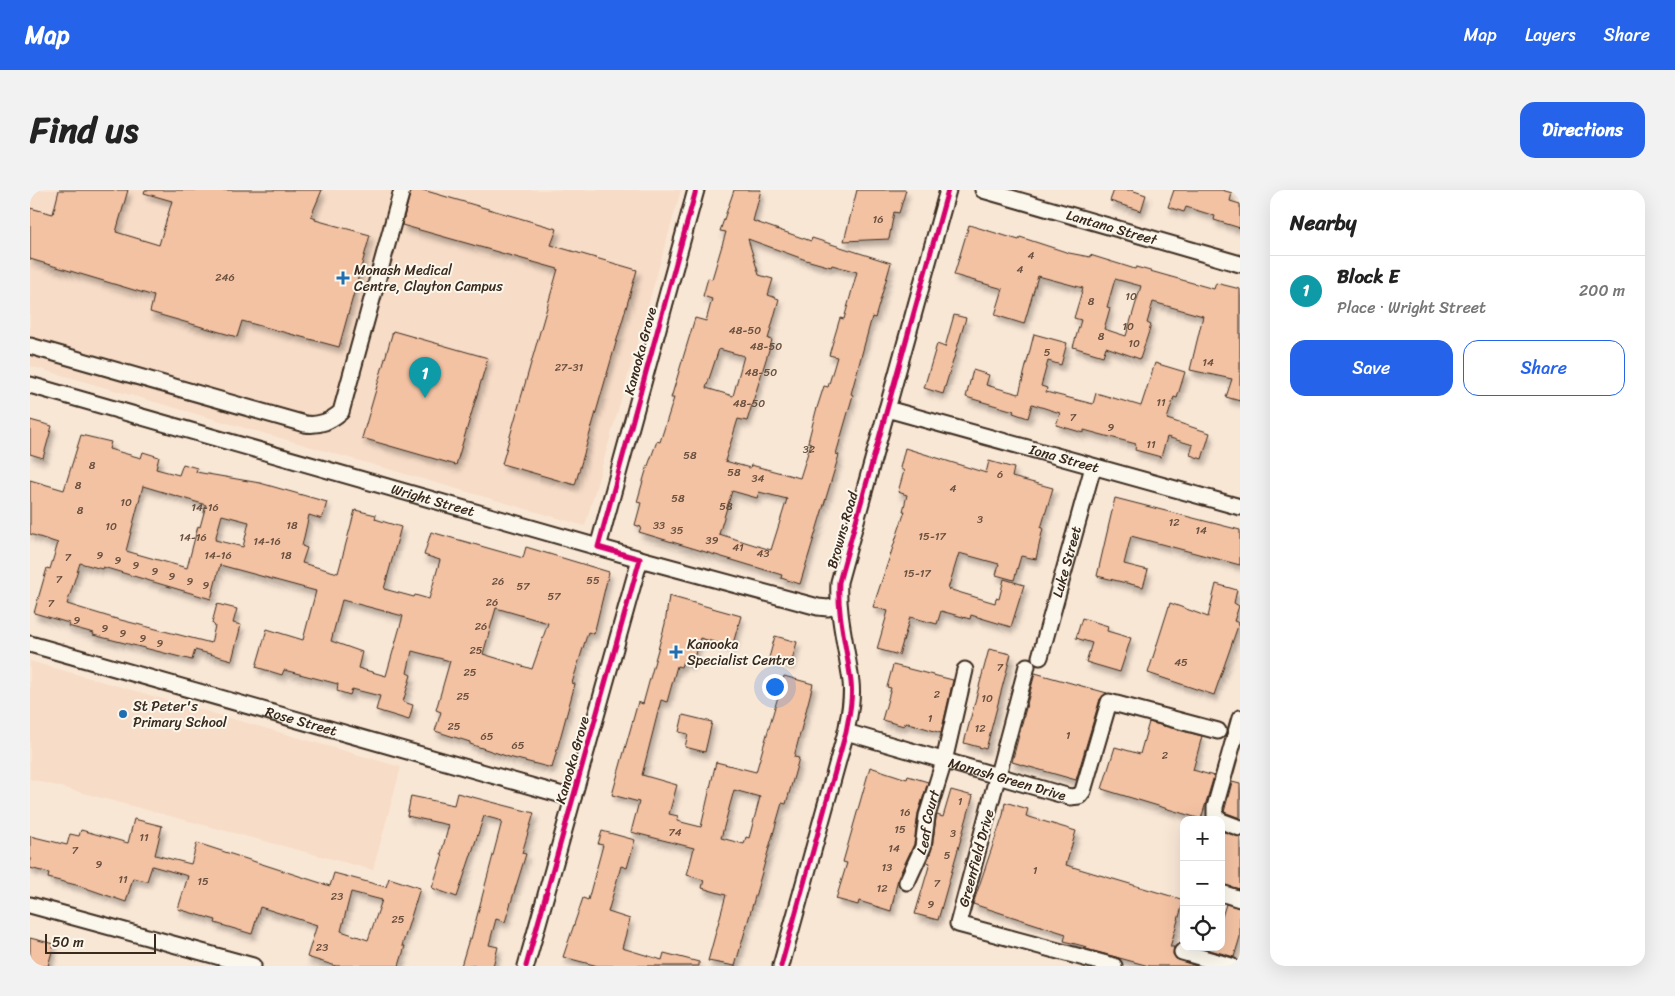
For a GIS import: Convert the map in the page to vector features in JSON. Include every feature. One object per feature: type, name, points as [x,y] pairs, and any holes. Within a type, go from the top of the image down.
[{"type":"street","points":[[30,346],[305,424],[320,424],[328,421],[341,412],[402,190]]},
{"type":"street","name":"Kanooka Grove","points":[[598,546],[696,190]]},
{"type":"street","name":"Browns Road","points":[[781,966],[846,732],[852,702],[852,683],[837,606],[839,582],[948,190]]},
{"type":"street","name":"Lantana Street","points":[[983,190],[1240,264]]},
{"type":"street","name":"Wright Street","points":[[30,385],[640,559],[818,607],[828,608],[837,606]]},
{"type":"street","name":"Iona Street","points":[[887,409],[1240,507]]},
{"type":"street","name":"Luke Street","points":[[1040,656],[1093,467]]},
{"type":"street","name":"Kanooka Grove","points":[[526,966],[640,559]]},
{"type":"street","name":"Rose Street","points":[[30,644],[573,798]]},
{"type":"street","name":"Greenfield Drive","points":[[1027,666],[958,924],[1114,966]]},
{"type":"street","name":"Leaf Court","points":[[907,882],[923,847],[928,816],[944,761],[965,670]]},
{"type":"street","name":"Monash Green Drive","points":[[846,732],[1070,797],[1079,796],[1083,791],[1108,702],[1218,731]]},
{"type":"street","points":[[1215,816],[1215,807],[1240,718]]},
{"type":"street","points":[[1225,822],[1240,828]]},
{"type":"street","points":[[1225,894],[1240,898]]},
{"type":"street","points":[[30,905],[253,966]]},
{"type":"street","points":[[1182,952],[1230,966]]},
{"type":"shaded area","name":"Monash Medical Centre, Clayton Campus","points":[[30,190],[681,190],[585,526],[30,366]]},
{"type":"shaded area","name":"St Peter's Primary School","points":[[30,661],[401,767],[373,870],[30,779]]},
{"type":"building","points":[[59,190],[128,190],[116,232],[159,245],[172,201],[144,193],[145,190],[322,190],[311,216],[316,218],[315,220],[370,235],[339,347],[242,321],[237,337],[150,312],[154,296],[30,259],[30,208],[53,214]]},
{"type":"building","points":[[411,190],[423,190],[557,229],[551,245],[637,270],[575,485],[502,464],[558,269],[402,225]]},
{"type":"building","points":[[734,190],[761,190],[753,221],[811,241],[812,238],[891,263],[875,318],[872,317],[836,454],[839,455],[800,584],[781,578],[782,575],[639,532],[641,527],[635,525],[641,503],[637,502],[645,474],[657,441],[660,442],[674,398],[671,398],[695,318],[706,321],[712,299],[703,296],[708,278],[712,279],[726,232],[720,231]],"holes":[[[748,239],[806,260],[857,272],[844,319],[840,318],[829,355],[837,357],[828,387],[824,386],[816,411],[808,442],[811,443],[800,478],[751,465],[750,468],[725,461],[738,419],[747,421],[772,340],[768,339],[779,299],[768,295],[773,279],[759,275]],[[719,349],[744,356],[733,396],[706,388]],[[732,491],[757,498],[759,492],[787,499],[771,550],[719,534]]]},
{"type":"building","points":[[857,190],[906,190],[899,213],[894,212],[889,239],[844,241]]},
{"type":"building","points":[[1114,190],[1131,190],[1146,195],[1141,211],[1110,201]]},
{"type":"building","points":[[1174,190],[1222,190],[1232,193],[1230,201],[1240,204],[1240,228],[1214,220],[1215,216],[1186,207],[1184,212],[1168,207]]},
{"type":"building","points":[[969,225],[1019,240],[1020,237],[1069,253],[1090,257],[1090,255],[1135,269],[1136,267],[1214,289],[1216,283],[1240,289],[1240,401],[1226,397],[1232,379],[1190,370],[1203,316],[1153,302],[1147,323],[1151,325],[1140,359],[1106,347],[1103,356],[1073,347],[1081,320],[1074,318],[1083,288],[1038,276],[1024,324],[995,315],[1003,289],[954,275]],"holes":[[[1115,279],[1141,286],[1126,336],[1104,329],[1110,308],[1107,307]]]},
{"type":"building","points":[[954,315],[966,318],[943,394],[924,388],[937,344],[945,347]]},
{"type":"building","points":[[393,331],[488,358],[456,465],[362,438]]},
{"type":"building","points":[[1034,334],[1067,343],[1061,365],[1048,361],[1041,386],[1047,388],[1046,392],[1093,404],[1096,393],[1141,406],[1155,363],[1185,372],[1177,398],[1174,397],[1167,419],[1210,433],[1202,459],[1190,455],[1193,445],[1167,437],[1161,457],[1135,450],[1136,444],[1084,430],[1084,433],[1056,425],[1060,413],[1032,404],[1028,418],[1013,413],[1014,411],[966,397],[973,370],[989,375],[986,385],[1019,394]]},
{"type":"building","points":[[30,420],[52,426],[43,458],[30,454]]},
{"type":"building","points":[[81,435],[111,442],[109,449],[141,458],[143,452],[159,457],[156,469],[179,475],[183,464],[197,468],[196,472],[260,483],[327,502],[322,519],[309,515],[302,546],[307,548],[302,563],[338,573],[355,510],[376,515],[375,519],[401,527],[384,589],[414,597],[415,595],[429,599],[440,560],[424,555],[431,532],[523,558],[526,547],[609,572],[594,634],[588,632],[572,683],[575,684],[552,768],[509,757],[435,731],[441,712],[436,710],[450,661],[412,651],[407,673],[411,675],[403,702],[413,705],[409,720],[376,710],[380,696],[352,689],[350,695],[337,691],[338,684],[284,670],[282,675],[256,667],[267,629],[303,640],[316,591],[220,565],[211,599],[103,567],[102,569],[80,563],[67,604],[113,618],[211,643],[215,626],[212,623],[217,604],[237,609],[233,623],[241,625],[232,660],[195,650],[192,660],[93,635],[94,633],[68,626],[69,623],[34,613],[47,568],[50,569],[58,543],[30,534],[30,480],[64,490]],"holes":[[[143,486],[206,505],[200,527],[198,526],[187,568],[126,551]],[[222,515],[249,522],[243,547],[215,540]],[[342,600],[403,616],[386,676],[358,668],[362,652],[331,641]],[[496,608],[548,623],[532,669],[483,654]]]},
{"type":"building","points":[[905,448],[986,473],[989,461],[1014,468],[1012,477],[1053,488],[1041,528],[1043,528],[1036,559],[1021,556],[1014,580],[996,575],[999,564],[959,553],[948,589],[995,603],[996,598],[999,599],[1004,579],[1024,585],[1011,627],[971,615],[970,619],[941,611],[937,624],[910,617],[899,655],[877,649],[888,611],[873,607],[905,511],[903,511],[907,495],[898,492],[904,471],[900,468]]},
{"type":"building","points":[[1115,498],[1240,530],[1240,565],[1131,536],[1124,564],[1148,570],[1143,587],[1097,576]]},
{"type":"building","points":[[1216,584],[1237,590],[1234,603],[1239,606],[1234,621],[1239,623],[1214,695],[1148,673],[1170,603],[1208,617]]},
{"type":"building","points":[[669,596],[741,616],[732,647],[700,638],[692,664],[683,661],[681,667],[677,666],[667,702],[661,700],[642,775],[677,785],[669,814],[678,816],[677,821],[701,827],[716,762],[756,772],[784,676],[813,684],[794,757],[799,758],[786,804],[782,803],[735,966],[708,961],[726,895],[702,888],[704,880],[687,875],[694,848],[631,832],[639,802],[612,795],[638,702],[643,704],[665,624]],"holes":[[[734,790],[760,797],[749,838],[746,837],[744,844],[721,838]]]},
{"type":"building","points":[[1082,618],[1108,626],[1107,631],[1131,638],[1120,672],[1086,662],[1092,643],[1076,638]]},
{"type":"building","points":[[775,636],[797,642],[791,664],[769,658]]},
{"type":"building","points":[[989,649],[1011,654],[986,749],[964,743]]},
{"type":"building","points":[[893,665],[953,680],[941,733],[905,722],[904,726],[882,720],[891,688],[887,687]]},
{"type":"building","points":[[1035,673],[1107,693],[1100,699],[1076,780],[1012,762]]},
{"type":"building","points":[[683,715],[712,722],[705,752],[685,747],[688,734],[679,732]]},
{"type":"building","points":[[1149,722],[1202,736],[1193,770],[1214,776],[1202,816],[1191,816],[1102,789],[1115,747],[1140,754]]},
{"type":"building","points":[[870,767],[907,779],[908,776],[928,782],[918,813],[914,844],[898,878],[891,911],[859,901],[858,905],[836,899],[847,863],[843,862]]},
{"type":"building","points":[[1232,782],[1240,784],[1240,818],[1224,812]]},
{"type":"building","points":[[951,790],[973,796],[938,920],[915,914],[930,863],[927,862],[932,848],[936,818],[937,815],[943,817]]},
{"type":"building","points":[[457,793],[534,813],[522,853],[526,854],[505,922],[496,919],[489,945],[498,947],[493,966],[461,966],[469,939],[471,939],[502,821],[484,816],[457,897],[432,888],[443,854],[441,854],[449,825],[407,816],[411,796],[454,805]]},
{"type":"building","points":[[1005,802],[1028,809],[1026,816],[1076,831],[1066,865],[1180,899],[1180,913],[1170,947],[1174,947],[1173,954],[1176,959],[1197,966],[1149,966],[1086,949],[1087,947],[1064,941],[1066,934],[973,904],[1003,815]]},
{"type":"building","points":[[134,819],[162,826],[155,855],[191,864],[197,843],[330,886],[334,873],[386,887],[389,878],[420,888],[402,946],[405,946],[399,966],[336,966],[307,957],[317,925],[260,907],[252,934],[215,923],[216,920],[178,909],[188,876],[152,866],[147,881],[133,878],[126,902],[80,886],[48,878],[49,873],[30,868],[30,836],[67,845],[70,834],[79,836],[81,830],[128,843]],"holes":[[[351,892],[382,900],[368,940],[341,931]]]},
{"type":"building","points":[[602,831],[635,840],[627,868],[621,866],[608,912],[630,919],[622,948],[662,960],[664,953],[699,962],[699,966],[598,966],[563,957],[583,898],[588,900],[603,845],[598,844]]},
{"type":"building","points":[[1225,832],[1240,837],[1240,889],[1225,885]]},
{"type":"building","points":[[1226,904],[1240,908],[1240,937],[1234,957],[1214,951],[1225,951]]},
{"type":"building","points":[[30,938],[54,944],[48,966],[30,966]]},
{"type":"cycle path","points":[[526,966],[640,559],[598,547],[696,190]]},
{"type":"cycle path","points":[[781,966],[846,732],[850,707],[851,682],[841,620],[839,582],[948,190]]},
{"type":"place","name":"Monash Medical Centre, Clayton Campus","points":[[343,278]]},
{"type":"place","name":"Block E","points":[[425,398]]},
{"type":"place","name":"Kanooka Specialist Centre","points":[[676,652]]},
{"type":"place","name":"St Peter's Primary School","points":[[123,714]]}]
